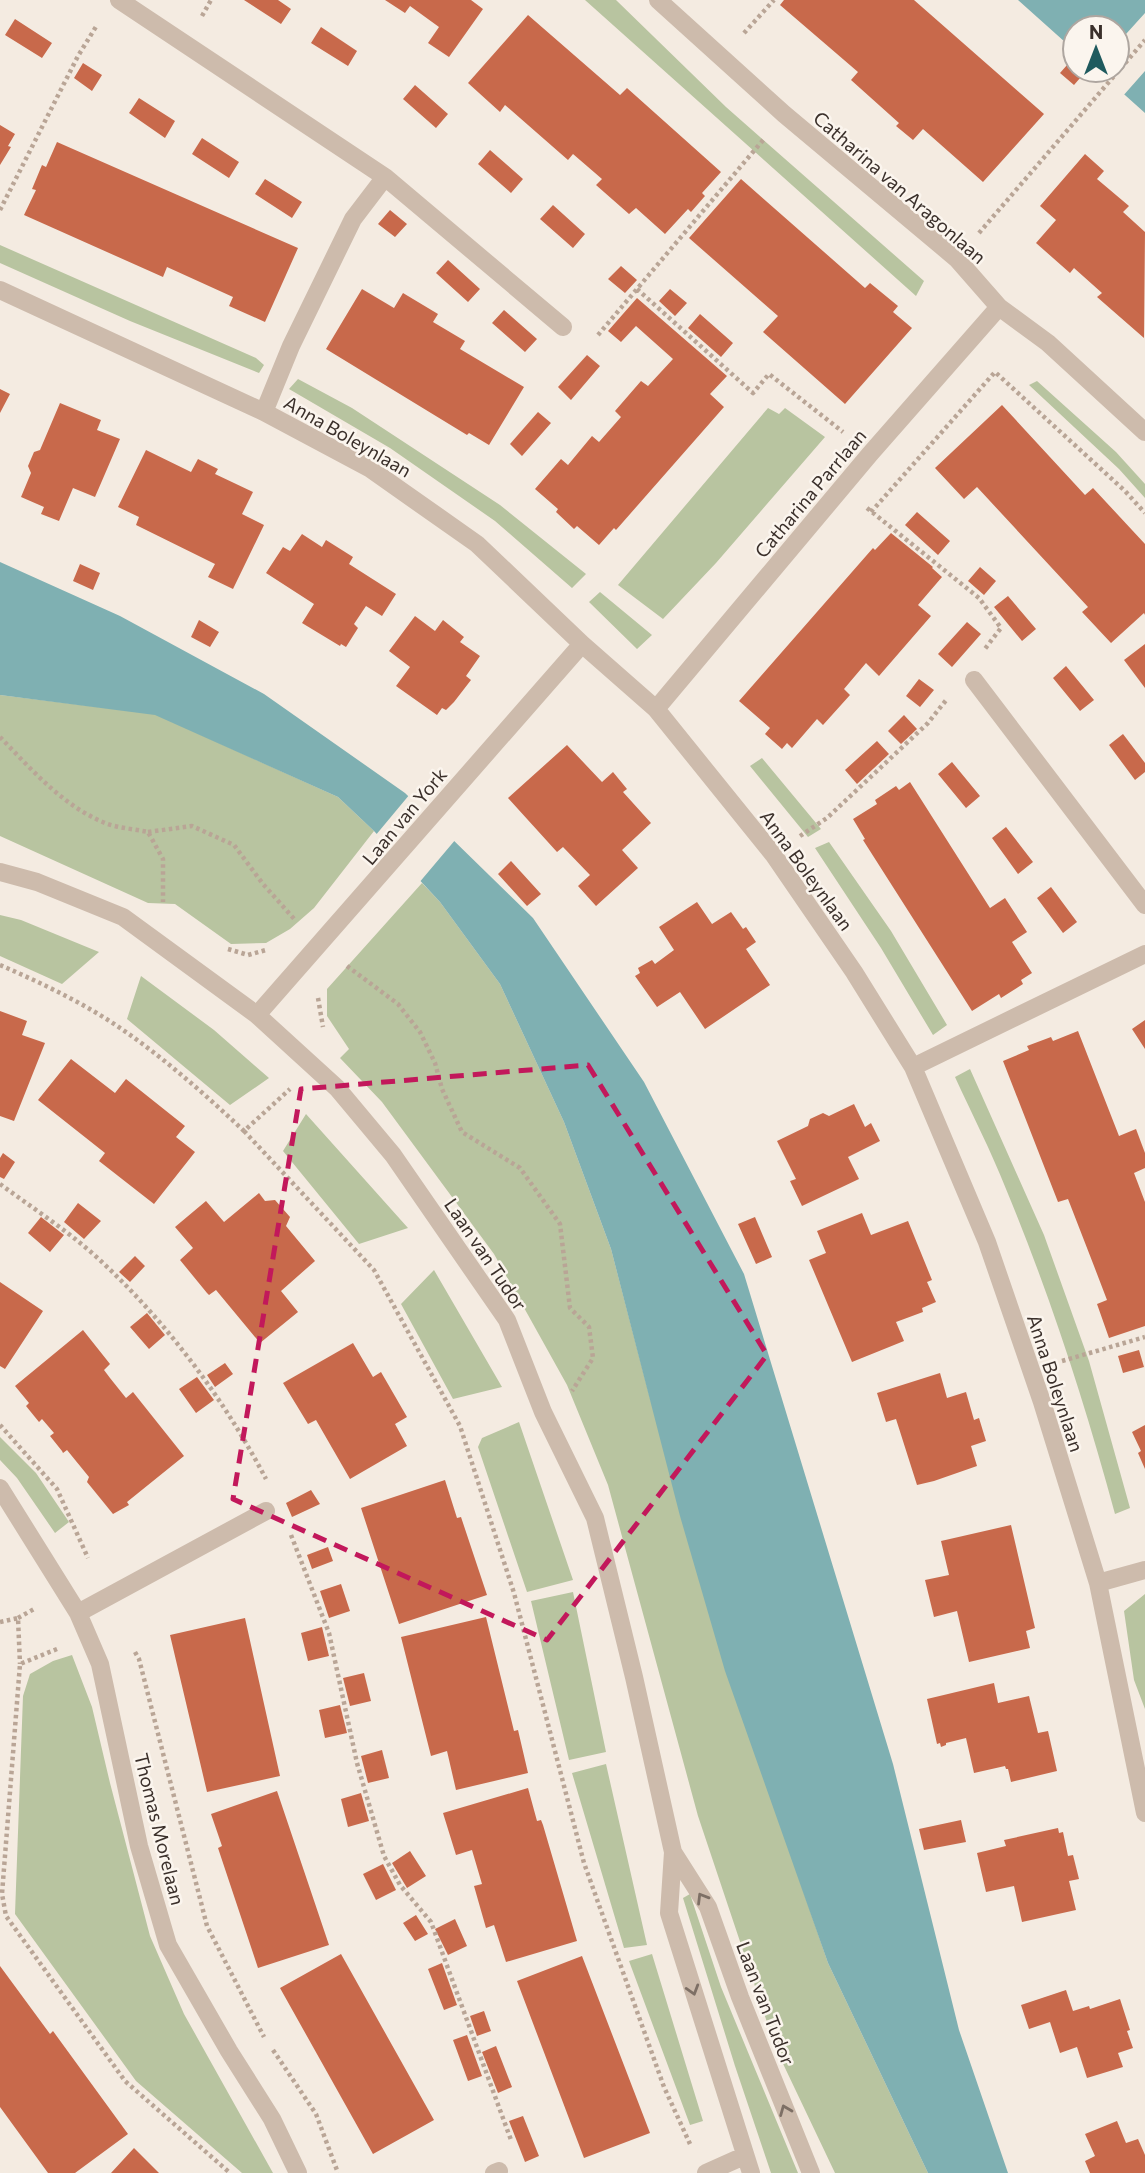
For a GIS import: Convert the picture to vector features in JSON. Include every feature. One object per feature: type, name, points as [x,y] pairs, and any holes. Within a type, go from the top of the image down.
[{"type":"street","points":[[119,0],[385,177],[563,327]]},
{"type":"street","name":"Catharina van Aragonlaan","points":[[658,0],[784,114],[957,259],[999,307],[1048,343],[1145,432]]},
{"type":"street","points":[[264,412],[291,346],[352,219],[385,177]]},
{"type":"street","name":"Anna Boleynlaan","points":[[0,289],[264,412],[369,468],[477,544],[582,644],[656,709],[774,854],[913,1067],[987,1242],[1031,1369],[1098,1583],[1145,1813]]},
{"type":"street","name":"Catharina Parrlaan","points":[[656,709],[870,454],[999,307]]},
{"type":"street","name":"Laan van York","points":[[257,1015],[582,644]]},
{"type":"street","points":[[974,680],[1145,905]]},
{"type":"street","name":"Laan van Tudor","points":[[0,872],[37,883],[123,917],[257,1015],[337,1088],[393,1155],[507,1320],[542,1412],[595,1518],[673,1852],[669,1913],[751,2173]]},
{"type":"street","points":[[913,1067],[1145,954]]},
{"type":"street","name":"Thomas Morelaan","points":[[0,1488],[78,1613],[100,1664],[139,1846],[168,1945],[272,2119],[298,2173]]},
{"type":"street","points":[[78,1613],[266,1511]]},
{"type":"street","points":[[1098,1583],[1145,1570]]},
{"type":"street","name":"Laan van Tudor","points":[[673,1852],[708,1907],[740,1997],[811,2173]]},
{"type":"street","points":[[706,2173],[744,2156]]},
{"type":"path","points":[[721,57],[774,0]]},
{"type":"path","points":[[0,210],[72,68],[99,23]]},
{"type":"path","points":[[957,259],[1145,40]]},
{"type":"path","points":[[563,327],[586,349],[784,114]]},
{"type":"path","points":[[637,289],[753,393],[769,374],[870,454]]},
{"type":"path","points":[[872,512],[995,372],[1125,491],[1145,513]]},
{"type":"path","points":[[844,486],[872,512],[979,598],[1001,628],[980,655]]},
{"type":"path","points":[[774,854],[827,818],[928,723],[951,693]]},
{"type":"path","points":[[0,737],[73,807],[107,824],[148,832],[192,826],[234,845],[263,884],[320,945]]},
{"type":"path","points":[[148,832],[163,859],[163,906],[148,934]]},
{"type":"path","points":[[225,948],[248,956],[271,948]]},
{"type":"path","points":[[340,960],[398,1004],[420,1032],[462,1132],[520,1168],[560,1224],[570,1308],[589,1327],[593,1358],[573,1390],[542,1412]]},
{"type":"path","points":[[0,965],[48,985],[132,1036],[210,1099],[244,1131],[374,1270],[460,1426],[514,1593],[561,1765],[584,1863],[664,2087],[692,2148]]},
{"type":"path","points":[[244,1131],[339,1047],[324,1030],[317,993]]},
{"type":"path","points":[[0,1184],[101,1261],[159,1321],[195,1365],[257,1461],[268,1483]]},
{"type":"path","points":[[1031,1369],[1145,1337]]},
{"type":"path","points":[[289,1530],[329,1633],[358,1763],[384,1856],[400,1885],[431,1922],[516,2152]]},
{"type":"path","points":[[0,1622],[18,1618],[34,1607],[39,1618]]},
{"type":"path","points":[[18,1618],[20,1664],[2,1894],[6,1916],[125,2081],[230,2173]]},
{"type":"path","points":[[20,1664],[88,1636]]},
{"type":"path","points":[[50,1639],[55,1650]]},
{"type":"path","points":[[134,1650],[139,1659],[207,1926],[264,2037]]},
{"type":"path","points":[[272,2048],[316,2114],[338,2173]]},
{"type":"highlighted area","points":[[588,1065],[767,1355],[547,1640],[233,1499],[301,1089]]},
{"type":"green space","points":[[585,0],[616,0],[726,107],[924,281],[916,296]]},
{"type":"green space","points":[[0,245],[256,358],[264,365],[259,373],[130,321],[0,263]]},
{"type":"green space","points":[[298,379],[352,408],[500,505],[586,574],[572,588],[495,521],[390,448],[289,389]]},
{"type":"green space","points":[[1037,381],[1116,452],[1145,484],[1145,498],[1119,469],[1029,385]]},
{"type":"green space","points":[[768,408],[779,414],[785,408],[825,437],[716,563],[663,619],[618,585]]},
{"type":"green space","points":[[600,592],[652,635],[637,649],[589,602]]},
{"type":"green space","points":[[0,695],[155,714],[338,797],[374,831],[314,908],[290,929],[266,943],[231,944],[175,904],[148,903],[0,836]]},
{"type":"green space","points":[[762,758],[821,829],[808,837],[750,766]]},
{"type":"green space","points":[[829,842],[891,931],[947,1025],[933,1035],[881,948],[815,848]]},
{"type":"green space","points":[[422,883],[440,902],[500,984],[564,1122],[611,1249],[650,1398],[781,1826],[828,1963],[928,2173],[835,2173],[776,2049],[698,1816],[608,1485],[567,1385],[494,1254],[382,1102],[340,1058],[349,1049],[327,1016],[327,989]]},
{"type":"green space","points":[[0,915],[21,920],[99,952],[62,984],[0,956]]},
{"type":"green space","points":[[141,976],[214,1030],[269,1078],[230,1105],[127,1019]]},
{"type":"green space","points":[[970,1069],[1044,1235],[1089,1361],[1130,1508],[1115,1514],[1092,1431],[1052,1309],[1000,1175],[955,1077]]},
{"type":"green space","points":[[306,1114],[408,1228],[359,1244],[283,1151]]},
{"type":"green space","points":[[434,1270],[502,1387],[453,1399],[401,1304]]},
{"type":"green space","points":[[519,1422],[573,1580],[527,1592],[478,1447],[482,1438]]},
{"type":"green space","points":[[0,1437],[36,1473],[69,1522],[55,1533],[17,1478],[0,1460]]},
{"type":"green space","points":[[573,1592],[606,1752],[569,1760],[531,1601]]},
{"type":"green space","points":[[1145,1594],[1145,1709],[1134,1680],[1124,1611]]},
{"type":"green space","points":[[72,1655],[92,1707],[150,1936],[184,2014],[273,2173],[242,2173],[136,2081],[15,1914],[23,1696],[30,1674],[53,1661]]},
{"type":"green space","points":[[606,1764],[647,1945],[624,1948],[572,1773]]},
{"type":"green space","points":[[690,1894],[721,1987],[798,2173],[771,2173],[683,1898]]},
{"type":"green space","points":[[652,1954],[703,2121],[690,2125],[629,1961]]},
{"type":"water","points":[[1018,0],[1145,0],[1145,113],[1113,84],[1131,84],[1131,14],[1061,14],[1061,38]]},
{"type":"water","points":[[0,562],[120,616],[264,694],[405,793],[533,918],[644,1082],[744,1274],[893,1764],[959,2030],[1008,2173],[928,2173],[828,1963],[725,1671],[680,1516],[611,1249],[564,1122],[500,984],[440,902],[374,831],[338,797],[155,715],[0,695]]},
{"type":"pier","points":[[1145,13],[1145,71],[1122,97],[1108,84],[1131,84],[1131,28]]},
{"type":"pier","points":[[410,794],[456,839],[418,884],[375,836]]},
{"type":"building","points":[[244,0],[278,0],[291,9],[281,24]]},
{"type":"building","points":[[385,0],[471,0],[483,9],[449,57],[428,43],[439,27],[410,6],[405,13]]},
{"type":"building","points":[[784,0],[914,0],[1044,114],[983,182],[923,129],[913,140],[896,126],[899,123],[851,80],[858,72],[780,5]]},
{"type":"building","points":[[528,15],[620,95],[627,88],[721,172],[702,193],[705,196],[691,212],[688,209],[665,234],[636,208],[629,214],[596,185],[602,179],[573,154],[568,160],[505,105],[500,112],[468,83]]},
{"type":"building","points":[[15,19],[52,43],[42,58],[5,35]]},
{"type":"building","points":[[321,27],[357,51],[348,66],[311,43]]},
{"type":"building","points":[[83,63],[102,75],[92,91],[74,78]]},
{"type":"building","points":[[415,85],[448,114],[436,128],[403,99]]},
{"type":"building","points":[[139,98],[175,121],[165,138],[129,113]]},
{"type":"building","points":[[0,125],[15,134],[0,165]]},
{"type":"building","points":[[202,138],[239,162],[229,178],[192,154]]},
{"type":"building","points":[[57,142],[298,248],[265,322],[229,306],[233,297],[167,267],[163,277],[24,215],[36,190],[32,189],[42,165],[46,167]]},
{"type":"building","points":[[490,150],[523,179],[511,193],[478,164]]},
{"type":"building","points":[[1085,154],[1104,171],[1097,179],[1129,206],[1123,212],[1145,232],[1144,338],[1097,297],[1102,293],[1074,268],[1070,273],[1036,243],[1056,220],[1040,206]]},
{"type":"building","points":[[265,179],[302,202],[292,218],[255,194]]},
{"type":"building","points":[[741,179],[865,288],[870,283],[898,306],[893,312],[912,328],[845,404],[763,332],[778,316],[689,238]]},
{"type":"building","points":[[553,205],[585,234],[573,248],[540,219]]},
{"type":"building","points":[[390,210],[407,224],[395,237],[378,224]]},
{"type":"building","points":[[448,260],[480,289],[468,302],[436,273]]},
{"type":"building","points":[[621,266],[637,280],[625,293],[608,279]]},
{"type":"building","points":[[362,289],[394,308],[403,293],[438,314],[433,322],[465,341],[460,349],[524,387],[489,445],[469,433],[467,435],[326,349]]},
{"type":"building","points":[[670,289],[687,303],[675,316],[659,301]]},
{"type":"building","points":[[637,298],[727,376],[710,394],[724,407],[616,530],[614,528],[599,545],[577,526],[574,529],[556,512],[558,509],[535,489],[561,459],[568,465],[592,436],[599,442],[621,417],[615,411],[641,381],[648,386],[673,359],[636,326],[621,342],[608,331]]},
{"type":"building","points":[[504,310],[537,339],[525,352],[492,323]]},
{"type":"building","points":[[700,314],[733,343],[721,357],[688,328]]},
{"type":"building","points":[[587,355],[600,366],[571,400],[558,387]]},
{"type":"building","points":[[0,389],[10,394],[0,413]]},
{"type":"building","points":[[60,403],[101,420],[97,430],[120,439],[95,497],[73,488],[59,521],[41,514],[44,507],[21,497],[31,473],[28,466],[34,452],[40,450]]},
{"type":"building","points":[[1002,405],[1085,495],[1093,488],[1145,544],[1145,615],[1144,613],[1111,643],[1082,612],[1088,607],[977,487],[964,499],[935,468]]},
{"type":"building","points":[[538,412],[551,423],[522,456],[510,444]]},
{"type":"building","points":[[146,450],[191,472],[198,459],[218,469],[215,474],[253,492],[242,514],[264,525],[233,589],[208,577],[215,564],[136,525],[139,517],[118,507]]},
{"type":"building","points":[[917,512],[950,541],[938,555],[905,525]]},
{"type":"building","points":[[891,533],[942,577],[918,605],[931,616],[879,676],[866,663],[844,689],[850,695],[823,725],[817,719],[792,748],[787,743],[782,749],[765,734],[770,728],[739,701],[873,548],[875,550]]},
{"type":"building","points":[[302,534],[322,547],[326,540],[353,557],[349,564],[396,594],[382,616],[366,606],[354,624],[358,628],[346,647],[302,623],[314,604],[266,573],[283,547],[290,551]]},
{"type":"building","points":[[80,564],[100,573],[93,590],[73,581]]},
{"type":"building","points":[[980,567],[996,581],[984,595],[968,581]]},
{"type":"building","points":[[1008,596],[1036,629],[1022,641],[994,607]]},
{"type":"building","points":[[415,616],[435,631],[443,620],[464,637],[460,642],[480,656],[466,676],[471,680],[454,702],[446,710],[442,708],[437,715],[396,686],[410,667],[389,651]]},
{"type":"building","points":[[199,620],[219,632],[210,647],[191,637]]},
{"type":"building","points":[[967,622],[981,634],[952,667],[938,654]]},
{"type":"building","points":[[1145,644],[1145,688],[1124,660]]},
{"type":"building","points":[[1066,666],[1094,700],[1080,711],[1053,678]]},
{"type":"building","points":[[919,679],[934,690],[920,707],[906,696]]},
{"type":"building","points":[[904,715],[917,729],[901,744],[888,731]]},
{"type":"building","points":[[1123,734],[1145,763],[1145,772],[1135,780],[1109,745]]},
{"type":"building","points":[[877,741],[889,754],[857,784],[845,770]]},
{"type":"building","points":[[567,745],[602,782],[613,772],[627,789],[623,792],[651,823],[622,850],[638,868],[596,906],[578,886],[590,875],[563,847],[557,852],[508,798]]},
{"type":"building","points":[[952,762],[980,796],[966,808],[938,774]]},
{"type":"building","points":[[910,782],[990,908],[1005,898],[1027,932],[1012,942],[1032,973],[1021,980],[1023,984],[1001,998],[999,994],[972,1011],[863,840],[865,839],[853,819],[877,804],[875,800],[896,786],[899,790]]},
{"type":"building","points":[[1006,827],[1033,862],[1018,874],[992,838]]},
{"type":"building","points":[[511,861],[541,894],[527,906],[498,874]]},
{"type":"building","points":[[1051,887],[1077,922],[1063,933],[1037,898]]},
{"type":"building","points":[[697,902],[712,924],[731,912],[743,929],[746,927],[756,942],[746,949],[770,985],[705,1029],[680,992],[657,1007],[635,976],[640,973],[638,968],[652,960],[655,964],[674,950],[659,927]]},
{"type":"building","points":[[0,1011],[27,1021],[22,1035],[45,1043],[14,1121],[0,1116]]},
{"type":"building","points":[[1145,1020],[1145,1049],[1132,1029]]},
{"type":"building","points":[[1078,1031],[1119,1136],[1136,1129],[1145,1153],[1145,1168],[1134,1173],[1145,1202],[1145,1326],[1109,1338],[1097,1304],[1107,1300],[1094,1266],[1068,1199],[1058,1202],[1003,1061],[1029,1050],[1027,1046],[1051,1037],[1053,1041]]},
{"type":"building","points":[[71,1059],[115,1093],[126,1079],[185,1126],[176,1137],[195,1152],[154,1204],[99,1161],[105,1153],[38,1100]]},
{"type":"building","points":[[854,1104],[865,1127],[871,1123],[880,1141],[848,1157],[859,1179],[802,1206],[790,1181],[796,1179],[777,1141],[808,1126],[810,1119],[823,1113],[829,1116]]},
{"type":"building","points":[[3,1153],[15,1162],[4,1179],[0,1177],[0,1158]]},
{"type":"building","points":[[259,1193],[265,1201],[275,1200],[290,1217],[286,1226],[315,1261],[281,1291],[298,1312],[260,1343],[216,1290],[209,1295],[180,1260],[193,1248],[175,1227],[206,1201],[224,1222]]},
{"type":"building","points":[[78,1203],[101,1221],[84,1239],[64,1222]]},
{"type":"building","points":[[862,1213],[871,1235],[908,1221],[932,1280],[927,1282],[936,1302],[922,1308],[923,1312],[896,1322],[904,1341],[852,1362],[809,1260],[826,1253],[817,1231]]},
{"type":"building","points":[[41,1217],[64,1235],[50,1252],[28,1233]]},
{"type":"building","points":[[755,1217],[772,1257],[756,1264],[738,1224]]},
{"type":"building","points":[[135,1256],[145,1266],[130,1282],[119,1272]]},
{"type":"building","points":[[0,1282],[43,1311],[5,1369],[0,1366]]},
{"type":"building","points":[[147,1313],[165,1335],[149,1349],[130,1327]]},
{"type":"building","points":[[83,1330],[110,1364],[104,1370],[126,1398],[133,1392],[184,1456],[127,1502],[129,1505],[113,1514],[87,1482],[89,1477],[67,1450],[63,1453],[50,1436],[54,1433],[42,1419],[39,1422],[26,1406],[29,1403],[15,1386]]},
{"type":"building","points":[[353,1343],[373,1377],[381,1372],[407,1417],[395,1424],[407,1446],[350,1479],[316,1420],[308,1424],[283,1383]]},
{"type":"building","points":[[1139,1350],[1144,1367],[1123,1373],[1118,1356]]},
{"type":"building","points":[[225,1363],[233,1374],[215,1387],[207,1375]]},
{"type":"building","points":[[940,1373],[947,1398],[966,1392],[974,1420],[979,1418],[986,1441],[971,1446],[977,1466],[917,1485],[896,1419],[886,1422],[877,1393]]},
{"type":"building","points":[[197,1377],[214,1400],[196,1413],[179,1389]]},
{"type":"building","points":[[1145,1425],[1145,1469],[1138,1453],[1141,1451],[1132,1432]]},
{"type":"building","points":[[445,1480],[457,1518],[461,1517],[487,1595],[399,1624],[361,1508]]},
{"type":"building","points":[[311,1490],[320,1504],[292,1517],[286,1503]]},
{"type":"building","points":[[1011,1525],[1035,1628],[1026,1631],[1030,1648],[969,1662],[957,1611],[934,1617],[925,1580],[949,1575],[941,1541]]},
{"type":"building","points":[[328,1547],[333,1561],[312,1569],[307,1555]]},
{"type":"building","points":[[341,1584],[350,1611],[329,1618],[320,1591]]},
{"type":"building","points":[[486,1617],[514,1731],[518,1730],[528,1773],[456,1790],[447,1751],[431,1756],[401,1637]]},
{"type":"building","points":[[245,1618],[280,1776],[207,1792],[170,1635]]},
{"type":"building","points":[[322,1627],[329,1656],[308,1661],[301,1633]]},
{"type":"building","points":[[364,1673],[371,1701],[350,1706],[343,1678]]},
{"type":"building","points":[[994,1683],[998,1703],[1029,1696],[1038,1733],[1048,1731],[1057,1771],[1011,1782],[1005,1766],[974,1773],[966,1738],[941,1747],[940,1743],[937,1744],[927,1699]]},
{"type":"building","points":[[340,1705],[347,1733],[325,1738],[319,1710]]},
{"type":"building","points":[[382,1750],[389,1778],[368,1783],[361,1756]]},
{"type":"building","points":[[528,1788],[537,1821],[541,1820],[543,1825],[577,1941],[506,1962],[494,1925],[486,1928],[474,1886],[482,1884],[472,1850],[456,1855],[443,1813]]},
{"type":"building","points":[[277,1791],[329,1945],[258,1968],[218,1848],[222,1846],[211,1814]]},
{"type":"building","points":[[361,1793],[369,1821],[348,1827],[341,1799]]},
{"type":"building","points":[[961,1820],[966,1842],[924,1850],[919,1829]]},
{"type":"building","points":[[1058,1828],[1059,1833],[1063,1832],[1068,1856],[1073,1855],[1079,1879],[1069,1881],[1076,1910],[1022,1922],[1014,1886],[986,1892],[977,1853],[1006,1846],[1004,1840]]},
{"type":"building","points":[[410,1851],[426,1876],[407,1888],[392,1863]]},
{"type":"building","points":[[383,1864],[396,1890],[376,1900],[363,1874]]},
{"type":"building","points":[[416,1915],[428,1934],[415,1941],[403,1923]]},
{"type":"building","points":[[455,1919],[467,1946],[448,1955],[435,1929]]},
{"type":"building","points":[[341,1954],[434,2120],[373,2154],[280,1988]]},
{"type":"building","points":[[582,1956],[650,2133],[584,2158],[517,1981]]},
{"type":"building","points":[[442,1963],[457,2005],[444,2010],[428,1969]]},
{"type":"building","points":[[0,1966],[50,2034],[53,2031],[128,2134],[75,2173],[48,2173],[0,2107]]},
{"type":"building","points":[[1066,1990],[1073,2011],[1089,2006],[1090,2009],[1120,1999],[1133,2048],[1118,2053],[1123,2067],[1087,2078],[1077,2047],[1060,2053],[1050,2022],[1029,2029],[1021,2005]]},
{"type":"building","points":[[484,2011],[491,2031],[477,2036],[470,2016]]},
{"type":"building","points":[[467,2035],[482,2076],[468,2081],[453,2040]]},
{"type":"building","points":[[496,2046],[512,2087],[498,2093],[482,2052]]},
{"type":"building","points":[[523,2116],[539,2156],[525,2162],[509,2121]]},
{"type":"building","points":[[1117,2121],[1126,2143],[1138,2139],[1145,2155],[1145,2173],[1090,2173],[1085,2161],[1095,2156],[1085,2134]]},
{"type":"building","points":[[134,2148],[159,2173],[111,2173]]}]
